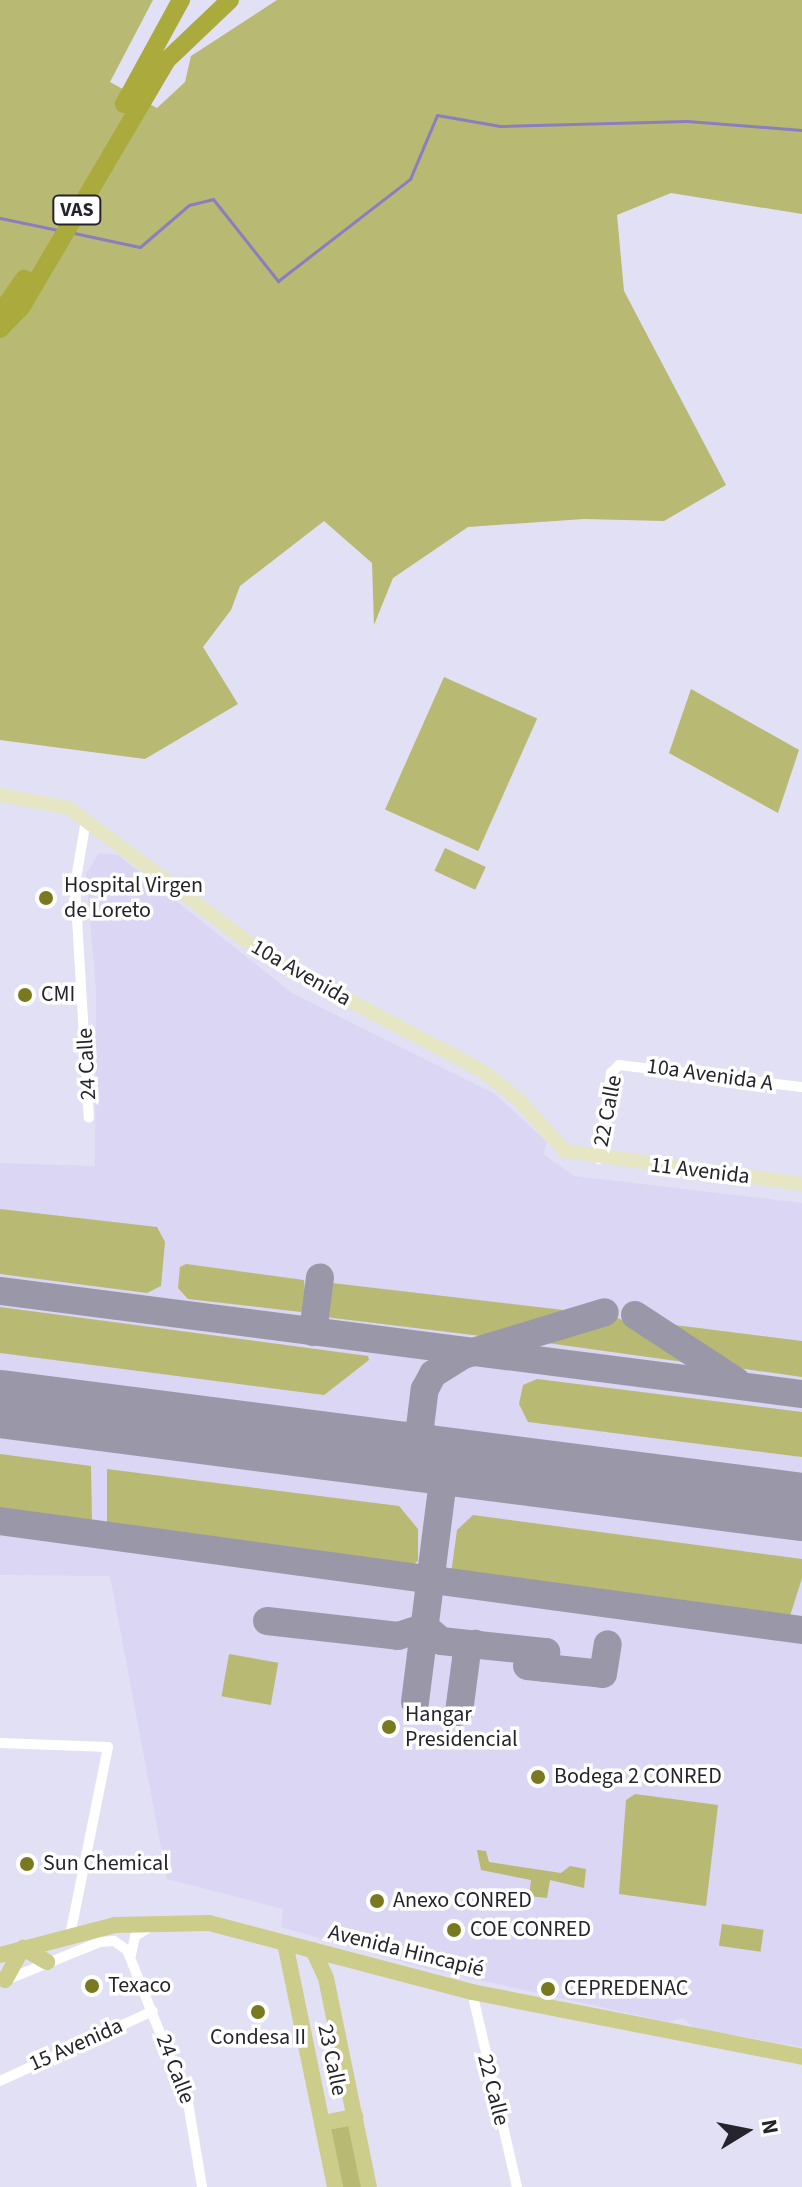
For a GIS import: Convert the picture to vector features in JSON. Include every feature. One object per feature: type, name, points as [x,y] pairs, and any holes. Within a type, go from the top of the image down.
[{"type":"highway","name":"VAS","points":[[0,329],[22,306],[143,84],[181,0]]},
{"type":"highway","name":"VAS","points":[[0,313],[143,84],[189,34],[230,0]]},
{"type":"main road","name":"10a Avenida","points":[[0,795],[59,804],[86,820],[218,924],[271,959],[484,1072],[519,1100],[559,1146],[599,1159]]},
{"type":"main road","name":"11 Avenida","points":[[599,1159],[802,1184]]},
{"type":"main road","name":"Avenida Hincapié","points":[[0,1955],[70,1935],[166,1921],[209,1923],[472,1992],[802,2057]]},
{"type":"main road","name":"23 Calle","points":[[285,1943],[335,2187]]},
{"type":"main road","points":[[3,1981],[23,1948],[47,1962]]},
{"type":"main road","name":"23 Calle","points":[[313,1950],[326,1978],[369,2187]]},
{"type":"main road","points":[[326,1978],[347,1959]]},
{"type":"main road","points":[[323,2123],[355,2117]]},
{"type":"street","name":"24 Calle","points":[[86,820],[75,885],[89,1118]]},
{"type":"street","name":"22 Calle","points":[[599,1159],[611,1073],[619,1065]]},
{"type":"street","name":"10a Avenida A","points":[[619,1065],[802,1087]]},
{"type":"street","points":[[0,1743],[108,1747],[70,1935]]},
{"type":"street","points":[[131,1955],[135,1936],[166,1921]]},
{"type":"street","name":"24 Calle","points":[[47,1962],[114,1941],[131,1955],[193,2119],[202,2187]]},
{"type":"street","points":[[3,1981],[47,1962]]},
{"type":"street","name":"22 Calle","points":[[472,1992],[517,2187]]},
{"type":"street","name":"15 Avenida","points":[[0,2081],[153,2011]]},
{"type":"shaded area","points":[[99,853],[118,855],[292,993],[495,1094],[547,1142],[543,1154],[574,1176],[802,1203],[802,2047],[694,2028],[683,2018],[668,2022],[416,1966],[281,1927],[283,1909],[167,1879],[110,1576],[0,1575],[0,1163],[95,1166],[96,990],[86,874]]},
{"type":"green space","points":[[0,0],[153,0],[110,82],[157,108],[185,82],[191,56],[277,0],[802,0],[802,214],[671,193],[617,215],[624,291],[726,485],[664,521],[584,519],[468,527],[393,578],[374,625],[372,563],[324,521],[240,586],[231,610],[203,647],[238,704],[145,759],[0,740]]},
{"type":"green space","points":[[444,677],[537,718],[478,851],[385,809]]},
{"type":"green space","points":[[691,689],[799,750],[778,813],[669,753]]},
{"type":"green space","points":[[445,848],[486,867],[475,890],[434,871]]},
{"type":"green space","points":[[0,1209],[157,1227],[165,1242],[161,1286],[147,1293],[0,1274]]},
{"type":"green space","points":[[186,1264],[304,1280],[306,1308],[301,1312],[188,1299],[178,1288],[180,1267]]},
{"type":"green space","points":[[332,1283],[574,1313],[489,1337],[325,1317],[325,1289]]},
{"type":"green space","points":[[0,1307],[368,1356],[369,1360],[324,1395],[0,1353]]},
{"type":"green space","points":[[618,1318],[689,1356],[691,1363],[533,1341]]},
{"type":"green space","points":[[659,1323],[802,1341],[802,1377],[731,1367]]},
{"type":"green space","points":[[537,1379],[802,1412],[802,1457],[528,1422],[519,1404],[523,1385]]},
{"type":"green space","points":[[0,1454],[91,1466],[92,1523],[0,1511]]},
{"type":"green space","points":[[107,1469],[399,1506],[418,1529],[418,1561],[410,1566],[107,1524]]},
{"type":"green space","points":[[473,1515],[802,1559],[802,1578],[790,1616],[451,1574],[457,1530]]},
{"type":"green space","points":[[229,1654],[278,1663],[271,1705],[222,1696]]},
{"type":"green space","points":[[635,1794],[718,1805],[706,1906],[619,1894],[626,1800]]},
{"type":"green space","points":[[477,1850],[486,1851],[489,1862],[561,1873],[570,1866],[586,1869],[584,1888],[550,1880],[547,1898],[529,1896],[531,1880],[481,1870]]},
{"type":"green space","points":[[722,1924],[764,1930],[761,1952],[719,1946]]},
{"type":"green space","points":[[350,2125],[363,2187],[343,2187],[330,2129]]},
{"type":"waterway","points":[[74,233],[140,247],[189,205],[213,199],[278,281],[410,179],[437,115],[500,126],[687,121],[802,130]]},
{"type":"waterway","points":[[0,218],[58,230]]},
{"type":"taxiway","points":[[313,1332],[320,1277]]},
{"type":"taxiway","points":[[0,1291],[802,1394]]},
{"type":"taxiway","points":[[442,1488],[420,1427],[425,1389],[433,1374],[463,1355],[605,1312]]},
{"type":"taxiway","points":[[635,1315],[736,1381]]},
{"type":"taxiway","points":[[400,1455],[420,1427]]},
{"type":"taxiway","points":[[415,1702],[442,1488],[459,1463]]},
{"type":"taxiway","points":[[0,1521],[802,1630]]},
{"type":"taxiway","points":[[267,1621],[398,1636],[425,1627],[441,1641],[546,1652],[545,1668]]},
{"type":"taxiway","points":[[459,1712],[467,1651],[475,1644]]},
{"type":"taxiway","points":[[527,1666],[603,1674],[608,1644]]},
{"type":"runway","points":[[0,1404],[802,1507]]},
{"type":"place","name":"Hospital Virgen de Loreto","points":[[46,898]]},
{"type":"place","name":"CMI","points":[[25,995]]},
{"type":"place","name":"Hangar Presidencial","points":[[389,1727]]},
{"type":"place","name":"Bodega 2 CONRED","points":[[538,1777]]},
{"type":"place","name":"Sun Chemical","points":[[27,1864]]},
{"type":"place","name":"Anexo CONRED","points":[[377,1901]]},
{"type":"place","name":"COE CONRED","points":[[454,1930]]},
{"type":"place","name":"Texaco","points":[[92,1986]]},
{"type":"place","name":"CEPREDENAC","points":[[548,1989]]},
{"type":"place","name":"Condesa II","points":[[258,2012]]}]
